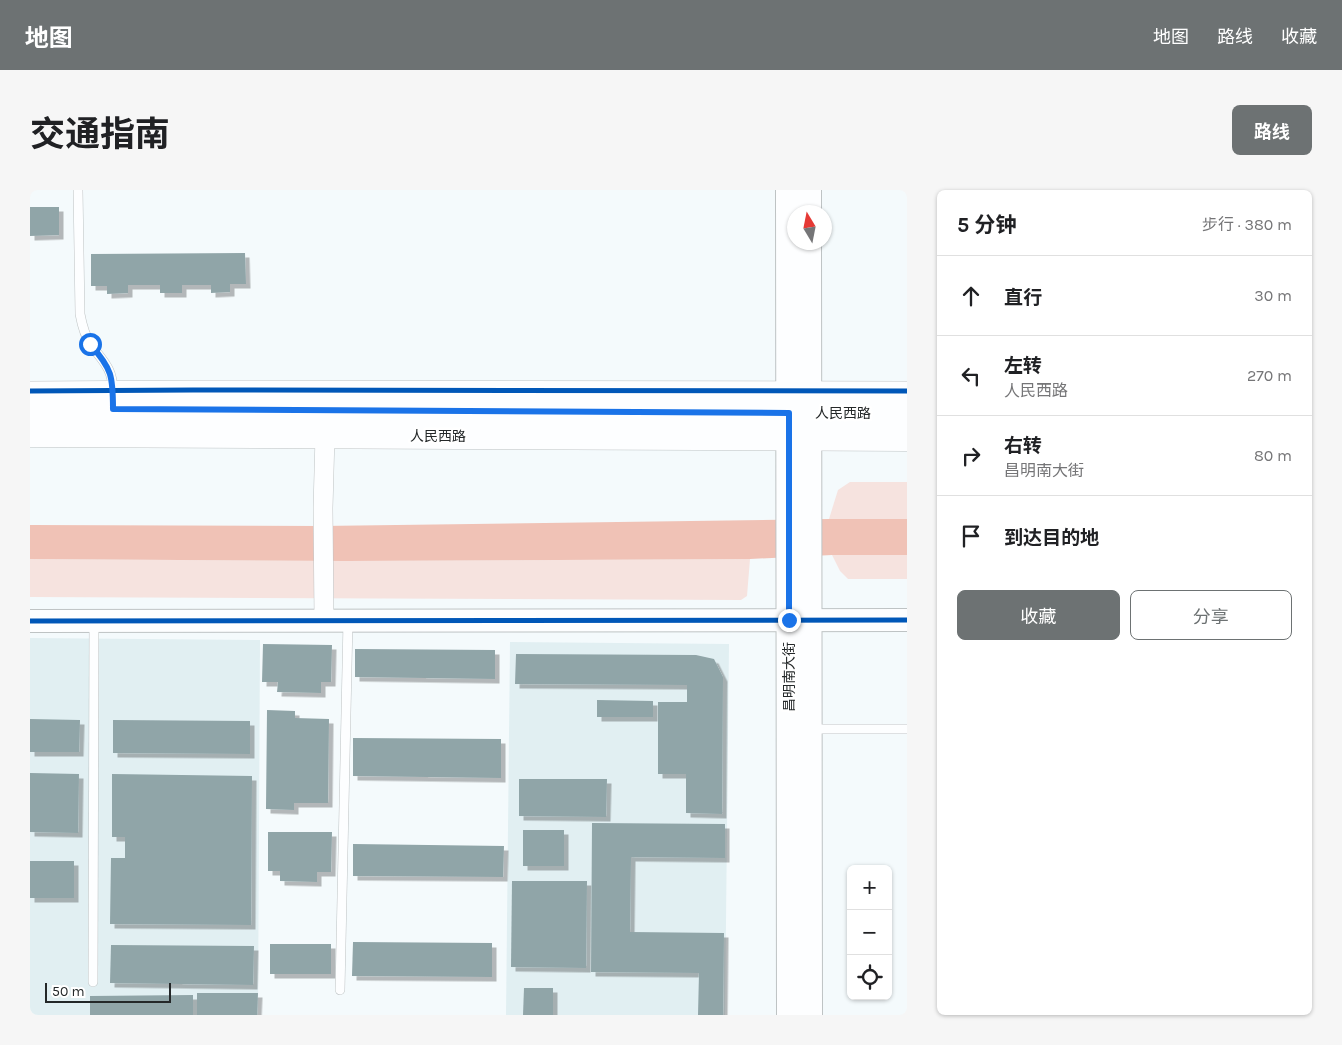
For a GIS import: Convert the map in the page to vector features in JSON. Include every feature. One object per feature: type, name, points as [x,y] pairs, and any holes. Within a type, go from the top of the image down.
[{"type":"main road","name":"昌明南大街","points":[[789,190],[799,413],[799,620],[790,1015]]},
{"type":"main road","points":[[808,190],[808,205]]},
{"type":"main road","name":"昌明南大街","points":[[799,413],[808,250]]},
{"type":"main road","name":"人民西路","points":[[30,409],[113,400],[799,413],[907,413]]},
{"type":"main road","name":"人民西路","points":[[30,433],[325,436],[799,413],[907,437]]},
{"type":"main road","name":"昌明南大街","points":[[799,620],[809,730],[809,1015]]},
{"type":"street","points":[[30,391],[113,400]]},
{"type":"street","points":[[799,413],[907,391]]},
{"type":"street","points":[[324,620],[323,508],[325,436]]},
{"type":"street","points":[[30,621],[907,620]]},
{"type":"lane","points":[[78,190],[80,314],[83,329],[90,344],[106,362],[113,383],[113,400]]},
{"type":"lane","points":[[93,982],[94,621]]},
{"type":"lane","points":[[340,990],[348,621]]},
{"type":"lane","points":[[809,730],[907,729]]},
{"type":"shaded area","points":[[850,482],[907,482],[907,519],[829,519],[838,490]]},
{"type":"shaded area","points":[[907,519],[907,555],[832,555],[750,559],[345,561],[30,559],[30,525],[321,526]]},
{"type":"shaded area","points":[[832,555],[907,555],[907,579],[848,579],[840,571]]},
{"type":"shaded area","points":[[30,559],[345,561],[750,559],[747,596],[741,600],[30,597]]},
{"type":"shaded area","points":[[30,638],[260,640],[258,1015],[30,1015]]},
{"type":"shaded area","points":[[510,642],[729,644],[725,1015],[506,1015]]},
{"type":"building","points":[[30,207],[59,207],[59,235],[30,236]]},
{"type":"building","points":[[245,253],[246,284],[230,284],[230,292],[211,293],[211,285],[182,285],[182,293],[160,293],[160,285],[128,285],[128,293],[107,294],[107,286],[91,286],[91,254]]},
{"type":"building","points":[[263,644],[332,645],[331,682],[321,682],[321,693],[277,692],[278,682],[262,682]]},
{"type":"building","points":[[355,649],[495,650],[495,679],[355,677]]},
{"type":"building","points":[[516,654],[696,655],[714,659],[723,677],[722,814],[686,813],[686,774],[658,774],[658,702],[687,702],[687,685],[515,684]]},
{"type":"building","points":[[597,700],[653,701],[653,717],[597,717]]},
{"type":"building","points":[[267,710],[295,711],[295,718],[329,719],[328,803],[294,803],[294,810],[266,809]]},
{"type":"building","points":[[30,719],[80,720],[79,752],[30,752]]},
{"type":"building","points":[[113,720],[250,721],[250,754],[113,753]]},
{"type":"building","points":[[353,738],[501,739],[501,778],[353,776]]},
{"type":"building","points":[[30,773],[79,774],[78,833],[30,832]]},
{"type":"building","points":[[112,774],[252,776],[251,925],[110,924],[111,858],[125,858],[125,837],[112,837]]},
{"type":"building","points":[[519,779],[607,779],[606,817],[519,816]]},
{"type":"building","points":[[592,823],[725,824],[725,858],[631,857],[630,932],[724,933],[723,1015],[698,1015],[699,973],[591,972]]},
{"type":"building","points":[[523,830],[564,830],[564,866],[523,866]]},
{"type":"building","points":[[268,832],[332,832],[331,872],[317,872],[317,882],[280,881],[280,871],[268,871]]},
{"type":"building","points":[[353,844],[504,846],[503,877],[353,876]]},
{"type":"building","points":[[30,861],[74,861],[74,898],[30,898]]},
{"type":"building","points":[[512,881],[587,881],[586,968],[511,967]]},
{"type":"building","points":[[353,942],[492,943],[492,977],[352,976]]},
{"type":"building","points":[[270,944],[331,944],[331,974],[270,974]]},
{"type":"building","points":[[111,945],[254,946],[253,985],[110,983]]},
{"type":"building","points":[[524,988],[553,988],[553,1015],[523,1015]]},
{"type":"building","points":[[197,993],[258,993],[257,1015],[197,1015]]},
{"type":"building","points":[[193,995],[193,1015],[90,1015],[90,996]]},
{"type":"cycle path","points":[[30,391],[907,391]]},
{"type":"cycle path","points":[[30,621],[907,620]]},
{"type":"route","points":[[90,344],[106,362],[113,383],[113,409],[789,413],[789,620]]}]
